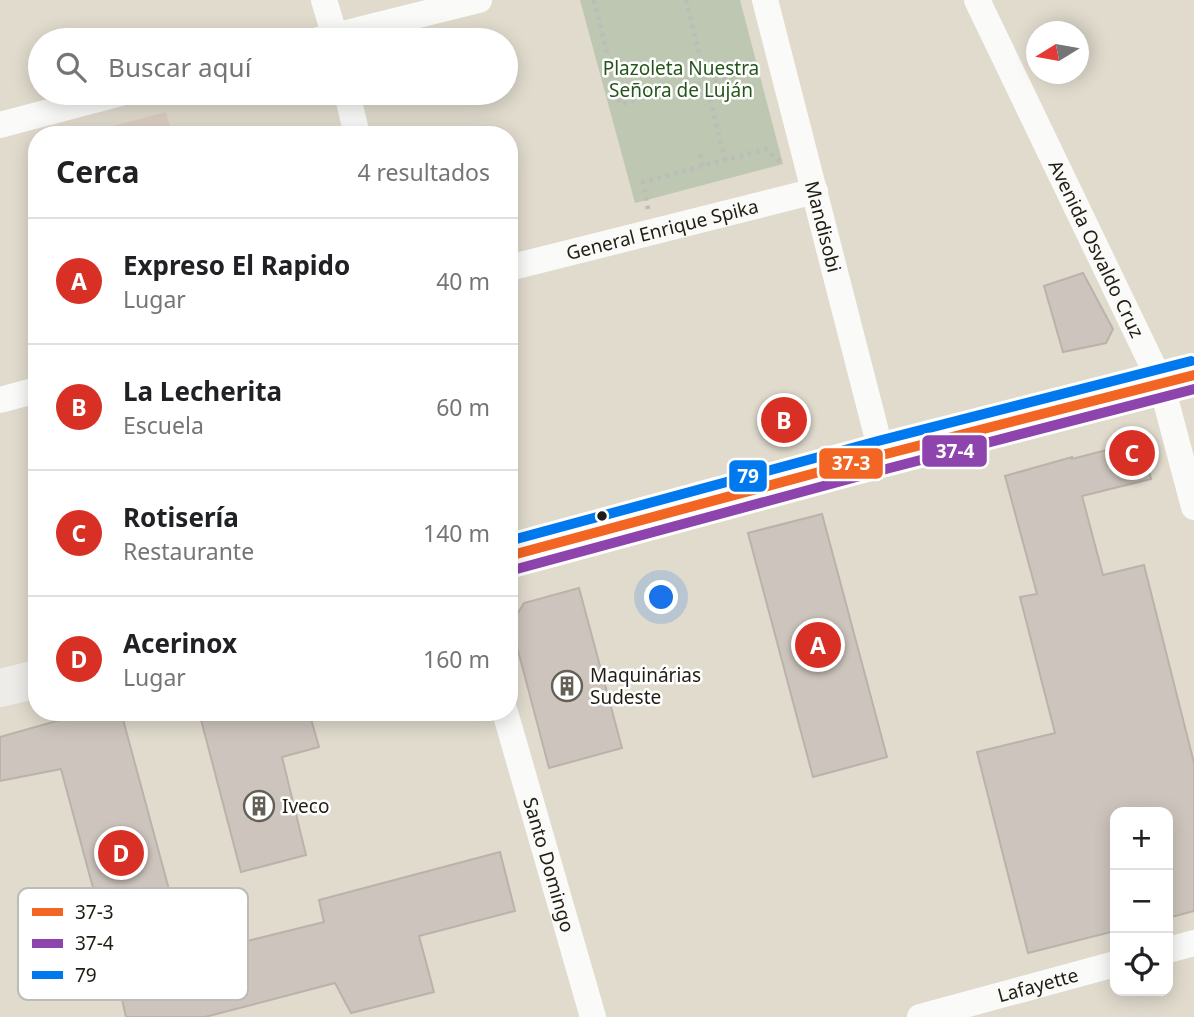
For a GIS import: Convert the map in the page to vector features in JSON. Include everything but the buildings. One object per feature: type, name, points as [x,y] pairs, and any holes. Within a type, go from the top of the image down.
[{"type":"main road","points":[[518,554],[882,454],[1178,379]]},
{"type":"main road","points":[[0,688],[28,681]]},
{"type":"street","points":[[324,0],[328,28]]},
{"type":"street","points":[[371,28],[479,0]]},
{"type":"street","name":"Mandisobi","points":[[765,0],[882,454]]},
{"type":"street","name":"Avenida Osvaldo Cruz","points":[[977,0],[1178,379],[1194,508]]},
{"type":"street","points":[[0,125],[76,105]]},
{"type":"street","points":[[350,105],[354,126]]},
{"type":"street","name":"General Enrique Spika","points":[[518,266],[815,191]]},
{"type":"street","points":[[0,400],[28,392]]},
{"type":"street","name":"Santo Domingo","points":[[508,721],[593,1017]]},
{"type":"street","points":[[1173,949],[1194,943]]},
{"type":"street","name":"Lafayette","points":[[919,1017],[1110,965]]},
{"type":"path","points":[[594,0],[620,104],[782,65]]},
{"type":"path","points":[[686,0],[724,160]]},
{"type":"path","points":[[654,232],[643,182],[765,149],[815,191]]},
{"type":"path","points":[[700,154],[703,166]]},
{"type":"shaded area","points":[[166,112],[170,126],[113,126]]},
{"type":"green space","name":"Plazoleta Nuestra Señora de Luján","points":[[580,0],[740,0],[783,164],[635,203]]},
{"type":"transit line","name":"79","points":[[518,539],[878,441],[1191,361]]},
{"type":"transit line","name":"37-3","points":[[518,554],[882,455],[1194,375]]},
{"type":"transit line","name":"37-4","points":[[518,569],[1194,389]]},
{"type":"place","name":"La Lecherita","points":[[784,420]]},
{"type":"place","name":"Rotisería","points":[[1132,453]]},
{"type":"place","name":"Expreso El Rapido","points":[[818,645]]},
{"type":"place","name":"Maquinárias Sudeste","points":[[567,686]]},
{"type":"place","name":"Iveco","points":[[259,806]]},
{"type":"place","name":"Acerinox","points":[[121,853]]}]
